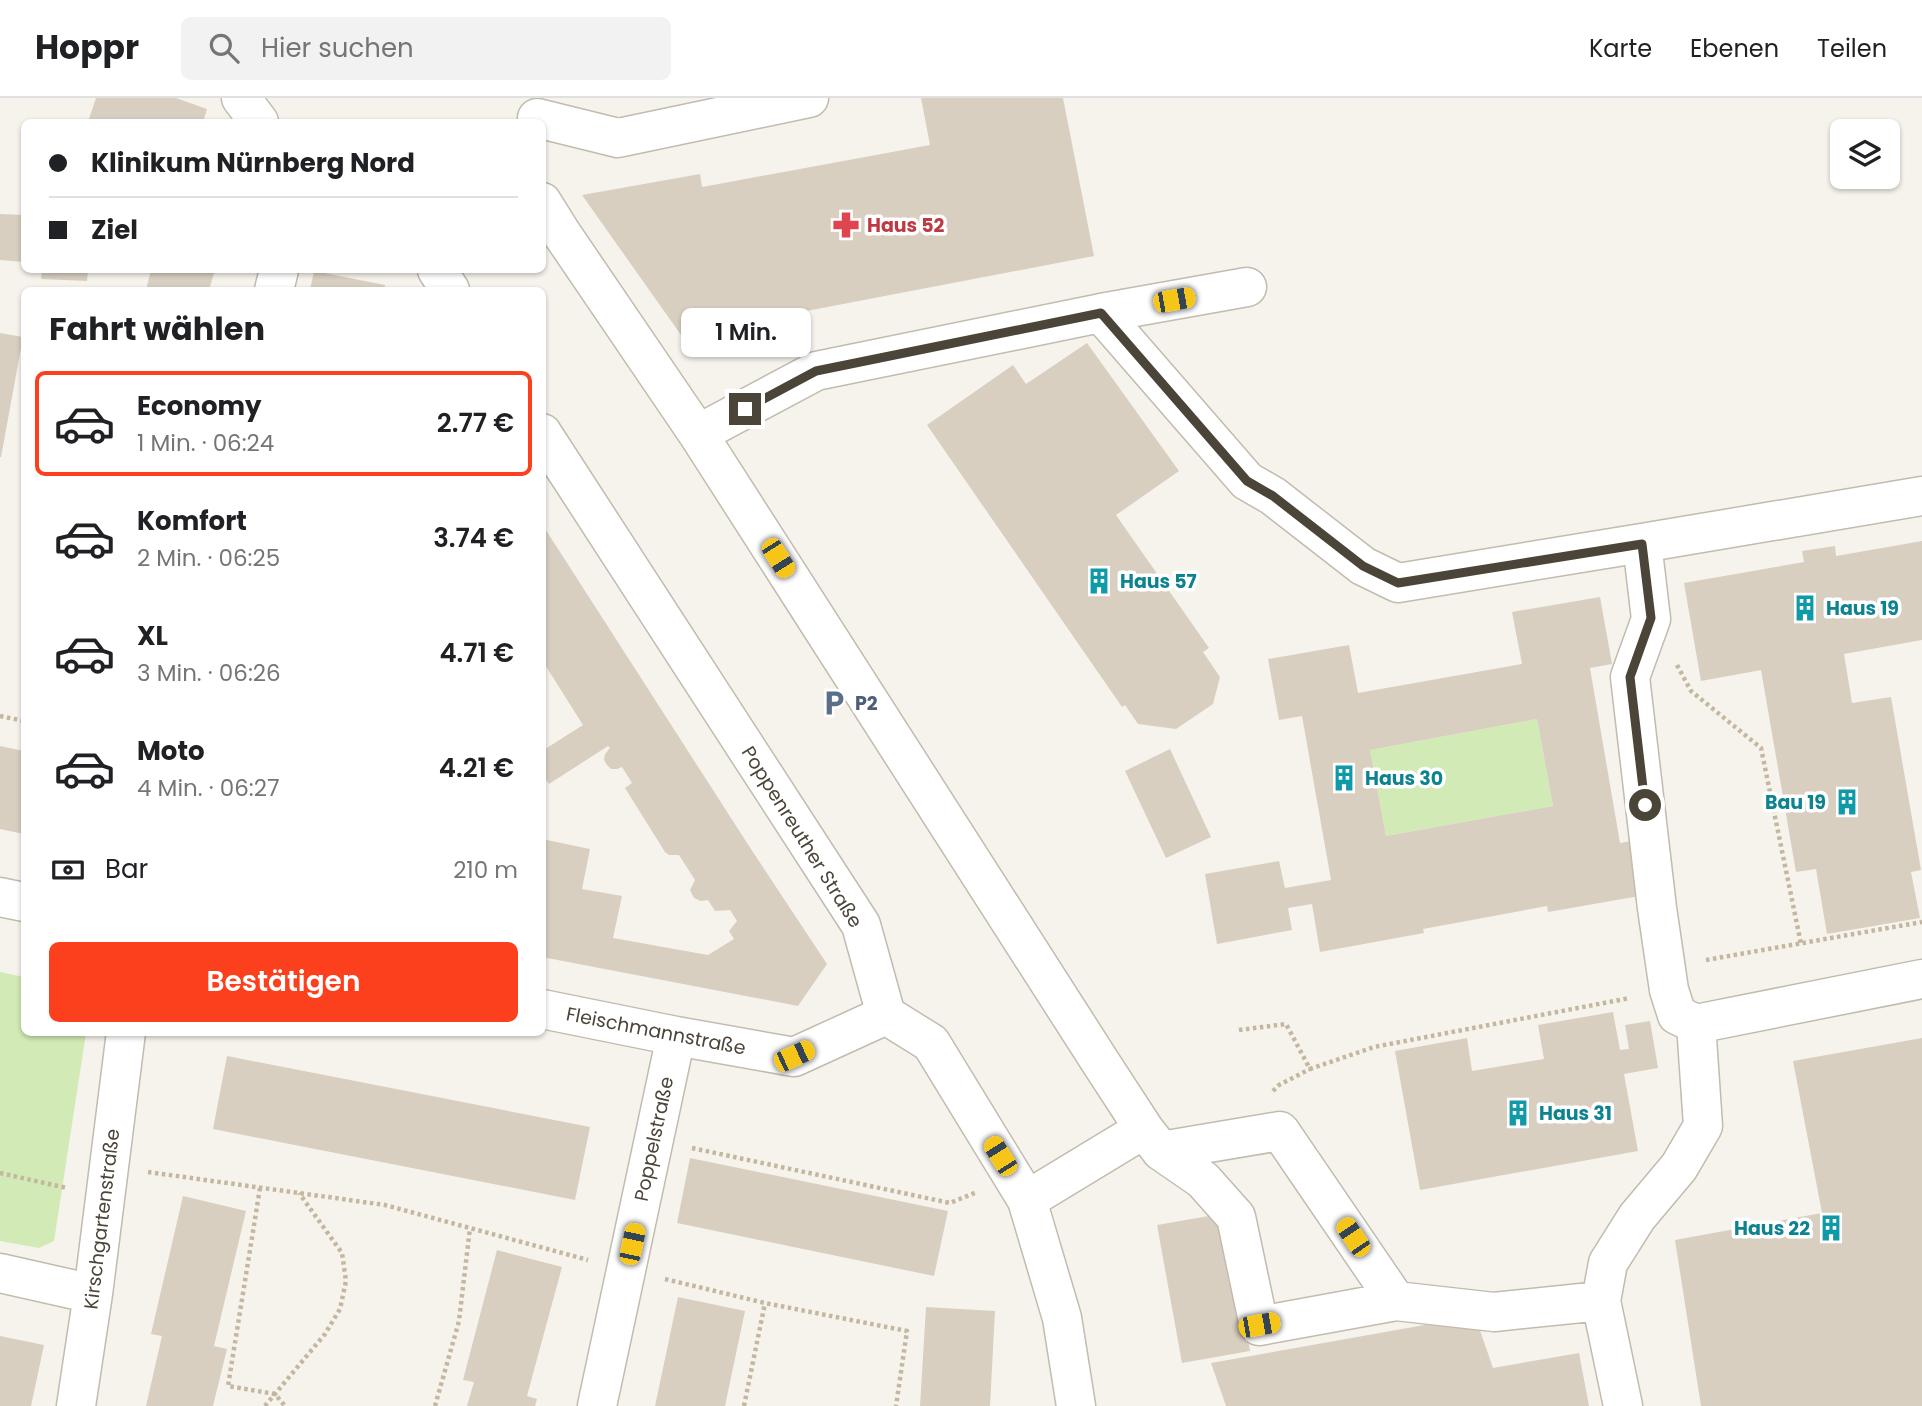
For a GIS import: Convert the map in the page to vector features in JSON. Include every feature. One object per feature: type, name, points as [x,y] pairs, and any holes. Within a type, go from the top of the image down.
[{"type":"street","points":[[241,98],[257,119]]},
{"type":"street","points":[[536,113],[618,138],[809,98]]},
{"type":"street","points":[[546,208],[698,434],[1153,1140],[1203,1180],[1236,1217],[1259,1325],[1396,1301],[1494,1312],[1601,1301]]},
{"type":"street","points":[[698,434],[816,371],[1101,313],[1247,287]]},
{"type":"street","points":[[1101,313],[1247,481],[1273,496],[1363,566],[1398,583],[1922,496]]},
{"type":"street","name":"Poppenreuther Straße","points":[[546,439],[861,925],[886,1015]]},
{"type":"street","points":[[1642,544],[1651,618],[1630,677],[1667,979],[1677,1015],[1696,1024],[1922,979]]},
{"type":"street","points":[[0,897],[21,901]]},
{"type":"street","name":"Fleischmannstraße","points":[[546,1010],[794,1056],[886,1015]]},
{"type":"street","points":[[886,1015],[930,1043],[1021,1189],[1062,1318],[1076,1406]]},
{"type":"street","points":[[1623,1406],[1601,1301],[1608,1263],[1637,1217],[1679,1167],[1703,1126],[1696,1024]]},
{"type":"street","name":"Kirschgartenstraße","points":[[76,1406],[125,1036]]},
{"type":"street","name":"Poppelstraße","points":[[597,1406],[676,1036]]},
{"type":"street","points":[[1021,1189],[1153,1140],[1280,1131],[1396,1301]]},
{"type":"street","points":[[0,1273],[93,1294]]},
{"type":"path","points":[[1651,618],[1691,691],[1761,748],[1801,944]]},
{"type":"path","points":[[0,716],[21,720]]},
{"type":"path","points":[[1239,1030],[1286,1024],[1310,1069],[1374,1047],[1667,979],[1801,944],[1922,922]]},
{"type":"path","points":[[654,1140],[950,1203],[1021,1189]]},
{"type":"path","points":[[0,1172],[107,1182],[260,1188],[385,1205],[626,1270],[765,1303],[907,1331],[897,1406]]},
{"type":"path","points":[[260,1188],[228,1386],[275,1394],[285,1406]]},
{"type":"path","points":[[265,1406],[325,1334],[340,1309],[346,1281],[342,1252],[299,1193]]},
{"type":"path","points":[[435,1406],[459,1321],[470,1227]]},
{"type":"path","points":[[744,1406],[765,1303]]},
{"type":"green space","points":[[1537,719],[1553,806],[1386,836],[1370,750]]},
{"type":"green space","points":[[0,972],[21,976],[21,1036],[86,1036],[54,1241],[39,1248],[0,1241]]},
{"type":"building","points":[[96,98],[176,98],[207,109],[204,119],[89,119]]},
{"type":"building","name":"Haus 52","points":[[921,98],[1063,98],[1094,256],[681,335],[582,195],[700,174],[702,187],[930,145]]},
{"type":"building","points":[[0,214],[21,215],[21,262],[0,260]]},
{"type":"building","points":[[42,273],[88,273],[87,281],[41,279]]},
{"type":"building","points":[[150,273],[214,273],[210,287],[147,287]]},
{"type":"building","points":[[314,273],[385,285],[385,287],[311,287]]},
{"type":"building","points":[[0,333],[21,337],[21,348],[0,457]]},
{"type":"building","name":"Haus 57","points":[[1087,343],[1179,471],[1116,515],[1209,648],[1203,652],[1220,677],[1213,704],[1176,729],[1138,724],[1125,705],[1122,707],[927,425],[1013,365],[1026,384]]},
{"type":"building","points":[[546,530],[827,964],[798,1006],[546,958],[546,840],[590,849],[582,889],[622,896],[613,938],[708,955],[734,939],[729,931],[737,921],[730,910],[715,911],[708,900],[694,898],[690,890],[695,880],[679,855],[665,852],[625,788],[632,783],[622,767],[611,769],[604,760],[610,748],[608,746],[549,784],[546,779],[546,748],[583,725],[546,666]]},
{"type":"building","points":[[1922,541],[1922,640],[1844,654],[1852,703],[1891,697],[1921,870],[1911,872],[1920,918],[1827,934],[1816,869],[1796,872],[1761,670],[1701,681],[1684,583],[1804,562],[1802,551],[1835,546],[1836,556]]},
{"type":"building","name":"Haus 30","points":[[1600,597],[1612,664],[1590,668],[1620,843],[1642,839],[1651,894],[1548,912],[1547,906],[1320,952],[1312,904],[1288,908],[1292,930],[1217,944],[1205,874],[1279,861],[1285,888],[1331,880],[1302,716],[1279,720],[1268,659],[1349,645],[1358,693],[1522,664],[1512,612]],"holes":[[[1537,719],[1553,806],[1386,836],[1370,750]]]},
{"type":"building","points":[[0,746],[21,750],[21,833],[0,829]]},
{"type":"building","points":[[1170,749],[1211,837],[1166,858],[1125,771]]},
{"type":"building","name":"Haus 31","points":[[1613,1012],[1620,1050],[1629,1049],[1625,1025],[1650,1021],[1658,1068],[1624,1074],[1638,1151],[1420,1190],[1395,1051],[1467,1038],[1472,1071],[1544,1059],[1538,1025]]},
{"type":"building","name":"Haus 22","points":[[1922,1038],[1922,1406],[1701,1406],[1675,1240],[1822,1213],[1793,1061]]},
{"type":"building","points":[[227,1056],[590,1127],[575,1200],[213,1129]]},
{"type":"building","points":[[690,1158],[948,1211],[934,1276],[677,1223]]},
{"type":"building","points":[[183,1196],[246,1211],[214,1346],[227,1349],[213,1406],[146,1406],[162,1336],[151,1334]]},
{"type":"building","points":[[1226,1213],[1250,1351],[1182,1363],[1157,1225]]},
{"type":"building","points":[[497,1250],[562,1267],[527,1396],[537,1399],[535,1406],[467,1406],[474,1382],[463,1380]]},
{"type":"building","points":[[678,1297],[745,1311],[725,1406],[655,1406]]},
{"type":"building","points":[[926,1307],[995,1311],[990,1406],[920,1406]]},
{"type":"building","points":[[1475,1316],[1493,1368],[1579,1353],[1589,1406],[1226,1406],[1211,1363]]},
{"type":"building","points":[[0,1336],[44,1345],[31,1406],[0,1406]]},
{"type":"place","name":"Haus 52","points":[[846,225]]},
{"type":"place","name":"Haus 57","points":[[1099,581]]},
{"type":"place","name":"Haus 19","points":[[1805,608]]},
{"type":"place","name":"P2","points":[[834,703]]},
{"type":"place","name":"Haus 30","points":[[1344,778]]},
{"type":"place","name":"Bau 19","points":[[1847,802]]},
{"type":"place","name":"Haus 31","points":[[1518,1113]]},
{"type":"place","name":"Haus 22","points":[[1831,1228]]},
{"type":"route","points":[[745,409],[816,371],[1101,313],[1247,481],[1273,496],[1363,566],[1398,583],[1642,544],[1651,618],[1630,677],[1645,805]]}]
